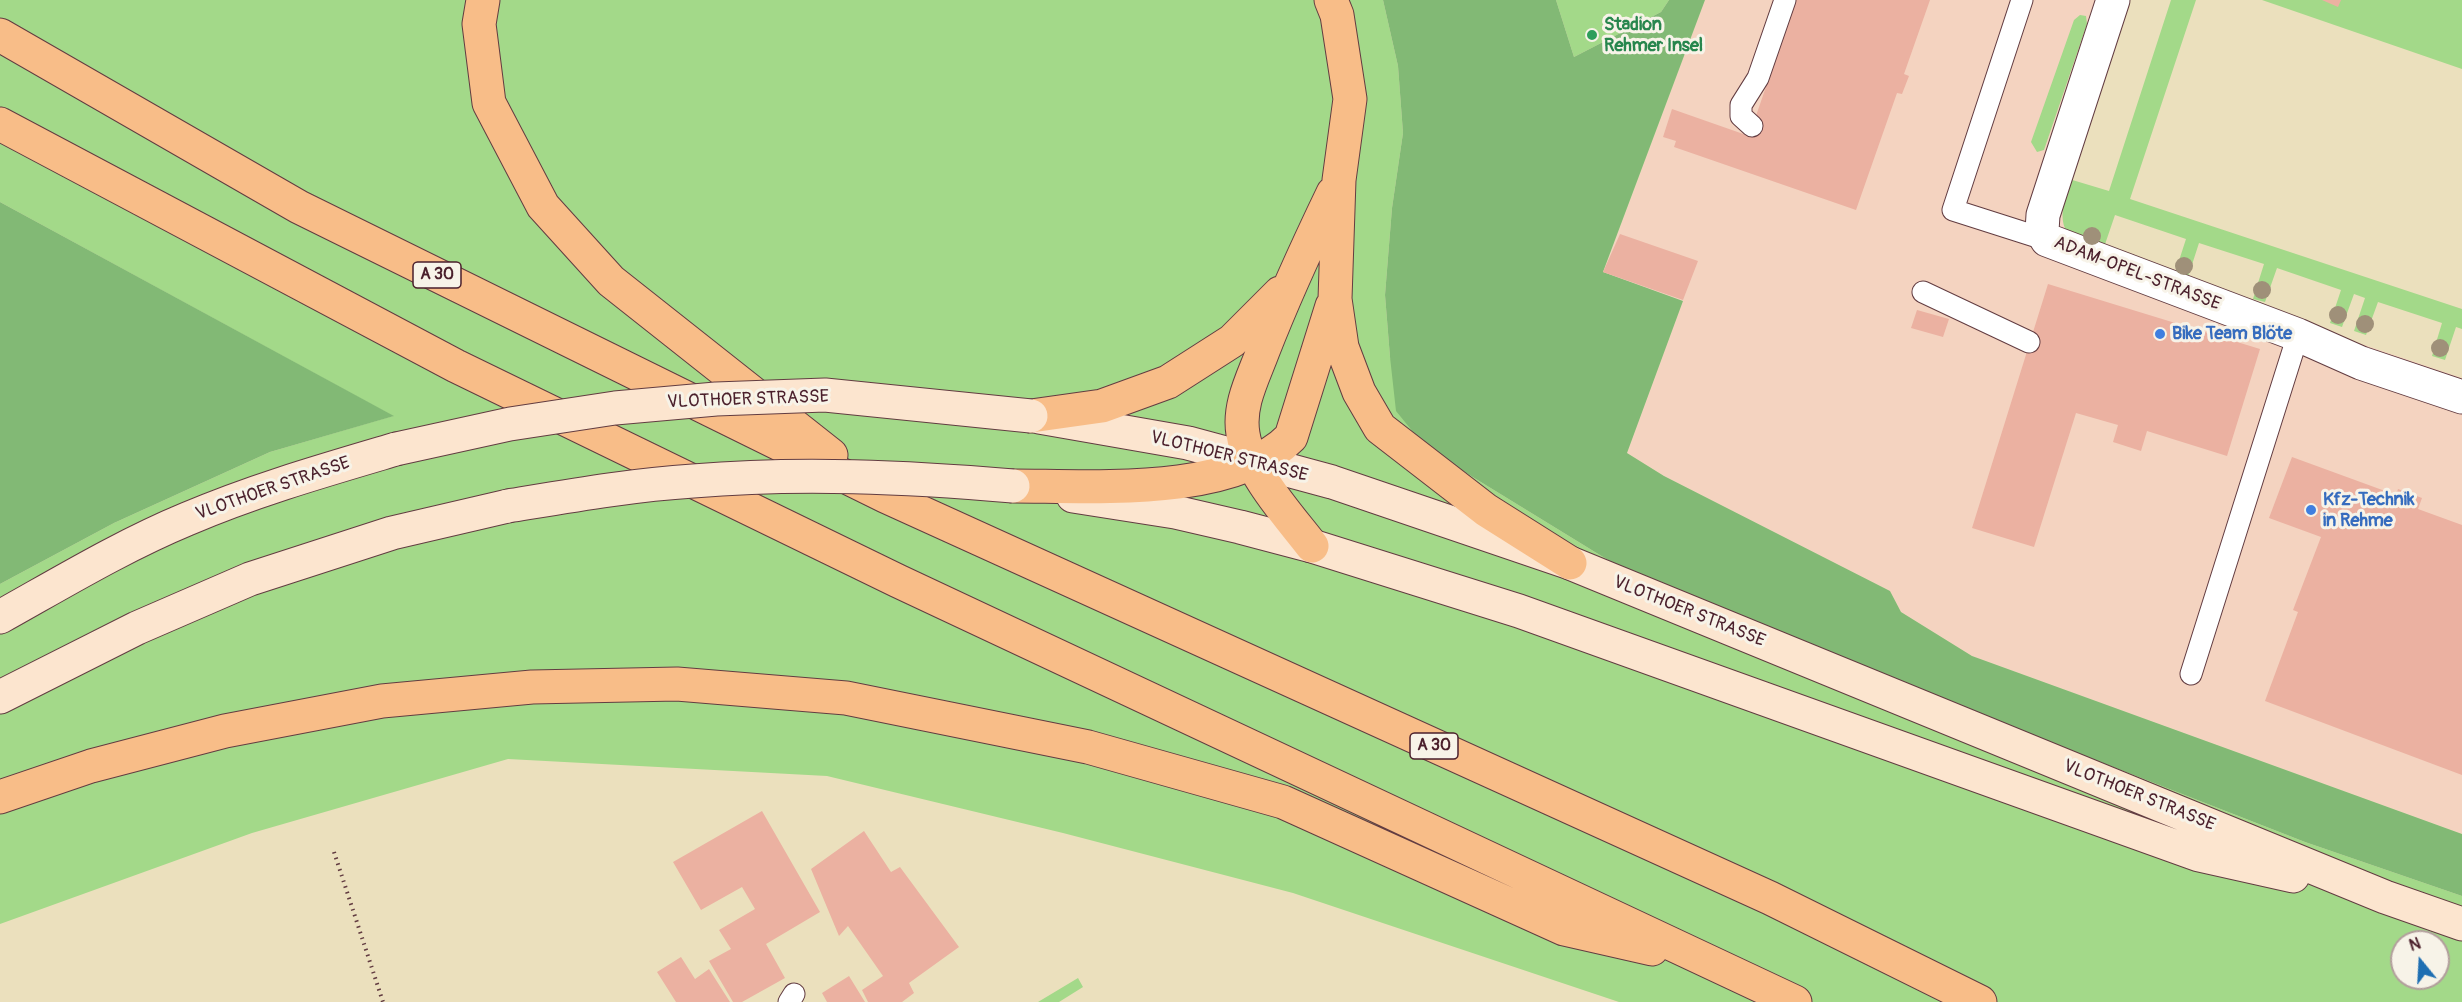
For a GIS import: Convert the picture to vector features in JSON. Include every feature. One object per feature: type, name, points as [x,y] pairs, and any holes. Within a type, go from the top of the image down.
[{"type":"highway","points":[[483,0],[479,24],[489,103],[543,206],[611,281],[885,496]]},
{"type":"highway","points":[[1331,0],[1337,15],[1350,99],[1339,180],[1335,299],[1342,347],[1359,392],[1380,428],[1486,510],[1570,563]]},
{"type":"highway","name":"A 30","points":[[0,35],[299,207],[885,496],[1770,898],[1980,1002]]},
{"type":"highway","points":[[9,133],[456,366],[909,586],[1795,1002]]},
{"type":"highway","points":[[1312,546],[1282,508],[1252,462],[1243,435],[1243,406],[1288,285],[1339,180]]},
{"type":"highway","points":[[1031,416],[1102,406],[1168,382],[1232,341],[1288,285]]},
{"type":"highway","points":[[1012,486],[1177,483],[1222,473],[1276,452],[1291,437],[1335,299]]},
{"type":"highway","points":[[0,797],[91,766],[225,730],[381,701],[532,687],[677,684],[846,698],[1088,747],[1283,802],[1564,929],[1715,964]]},
{"type":"main road","name":"VLOTHOER STRASSE","points":[[0,617],[88,567],[185,519],[277,484],[396,448],[510,424],[615,408],[716,399],[825,395],[1031,416],[1188,443],[1332,482],[1570,563],[2385,897],[2462,924]]},
{"type":"main road","name":"VLOTHOER STRASSE","points":[[0,697],[137,628],[250,579],[304,559],[392,533],[508,506],[594,492],[694,480],[906,477],[1012,486],[1176,512],[1312,546],[1520,611],[2199,855],[2385,897]]},
{"type":"street","name":"ADAM-OPEL-STRASSE","points":[[2113,0],[2043,215],[2042,231],[2047,240],[2298,335],[2358,372],[2413,392],[2462,397]]},
{"type":"lane","points":[[1752,126],[1741,116],[1741,105],[1758,78],[1785,0]]},
{"type":"lane","points":[[2022,0],[1953,210],[2047,240]]},
{"type":"lane","points":[[1923,292],[2030,342]]},
{"type":"lane","points":[[2191,674],[2298,335]]},
{"type":"path","points":[[334,852],[383,1002]]},
{"type":"shaded area","points":[[1705,0],[2128,0],[2069,179],[2101,256],[2462,378],[2462,834],[1972,656],[1901,612],[1890,591],[1664,476],[1627,453],[1683,301],[1603,273]]},
{"type":"green space","points":[[0,0],[1383,0],[1398,66],[1403,133],[1392,208],[1385,295],[1390,357],[1427,449],[1652,587],[2305,842],[2462,896],[2462,1002],[1619,1002],[1293,893],[1063,833],[827,776],[508,759],[252,833],[0,924],[0,584],[114,523],[270,452],[393,416],[0,202]]},
{"type":"green space","points":[[1383,0],[1556,0],[1574,57],[1661,12],[1669,0],[1705,0],[1603,272],[1683,301],[1627,453],[1664,476],[1890,591],[1901,612],[1972,656],[2462,834],[2462,896],[2305,842],[1652,587],[1427,449],[1396,411],[1390,357],[1385,295],[1392,208],[1403,133],[1398,66]]},
{"type":"green space","name":"Stadion Rehmer Insel","points":[[1556,0],[1669,0],[1661,12],[1574,57]]},
{"type":"green space","points":[[2171,0],[2196,0],[2130,199],[2462,309],[2462,329],[2456,327],[2445,360],[2432,356],[2442,323],[2378,302],[2366,335],[2354,331],[2365,298],[2354,294],[2342,327],[2330,323],[2341,290],[2277,268],[2265,302],[2253,299],[2264,264],[2199,243],[2188,277],[2175,273],[2186,239],[2115,215],[2101,256],[2076,241],[2069,234],[2064,226],[2063,207],[2069,179],[2109,191]]},
{"type":"green space","points":[[2262,0],[2462,0],[2462,69]]},
{"type":"green space","points":[[2080,15],[2086,16],[2087,24],[2044,150],[2037,152],[2031,142],[2074,20]]},
{"type":"green space","points":[[0,202],[394,416],[270,452],[114,523],[0,584]]},
{"type":"green space","points":[[1078,978],[1083,987],[1059,1002],[1038,1002]]},
{"type":"building","points":[[1796,0],[1930,0],[1904,74],[1909,76],[1902,94],[1897,93],[1856,210],[1674,147],[1676,141],[1663,137],[1672,109],[1749,136]]},
{"type":"building","points":[[2322,0],[2341,0],[2338,7]]},
{"type":"building","points":[[1620,234],[1698,261],[1683,300],[1603,272]]},
{"type":"building","points":[[2048,284],[2260,349],[2227,456],[2147,431],[2141,451],[2113,442],[2118,425],[2076,413],[2034,547],[1972,528]]},
{"type":"building","points":[[1917,310],[1949,319],[1943,337],[1911,328]]},
{"type":"building","points":[[2292,457],[2396,495],[2398,489],[2422,498],[2418,509],[2462,525],[2462,775],[2265,701],[2298,612],[2293,610],[2321,537],[2269,518]]},
{"type":"building","points":[[762,811],[820,912],[766,944],[785,978],[742,1002],[733,1002],[709,961],[731,949],[719,930],[755,909],[742,887],[701,910],[673,862]]},
{"type":"building","points":[[864,831],[891,872],[900,867],[959,947],[909,983],[914,993],[902,1002],[868,1002],[862,990],[883,976],[848,926],[839,936],[811,869]]},
{"type":"building","points":[[681,957],[695,979],[709,969],[730,1002],[676,1002],[657,972]]},
{"type":"building","points":[[849,976],[865,1002],[827,1002],[822,993]]},
{"type":"place","name":"Stadion Rehmer Insel","points":[[1592,35]]},
{"type":"place","name":"Bike Team Blöte","points":[[2160,334]]},
{"type":"place","name":"Kfz-Technik in Rehme","points":[[2311,510]]}]
